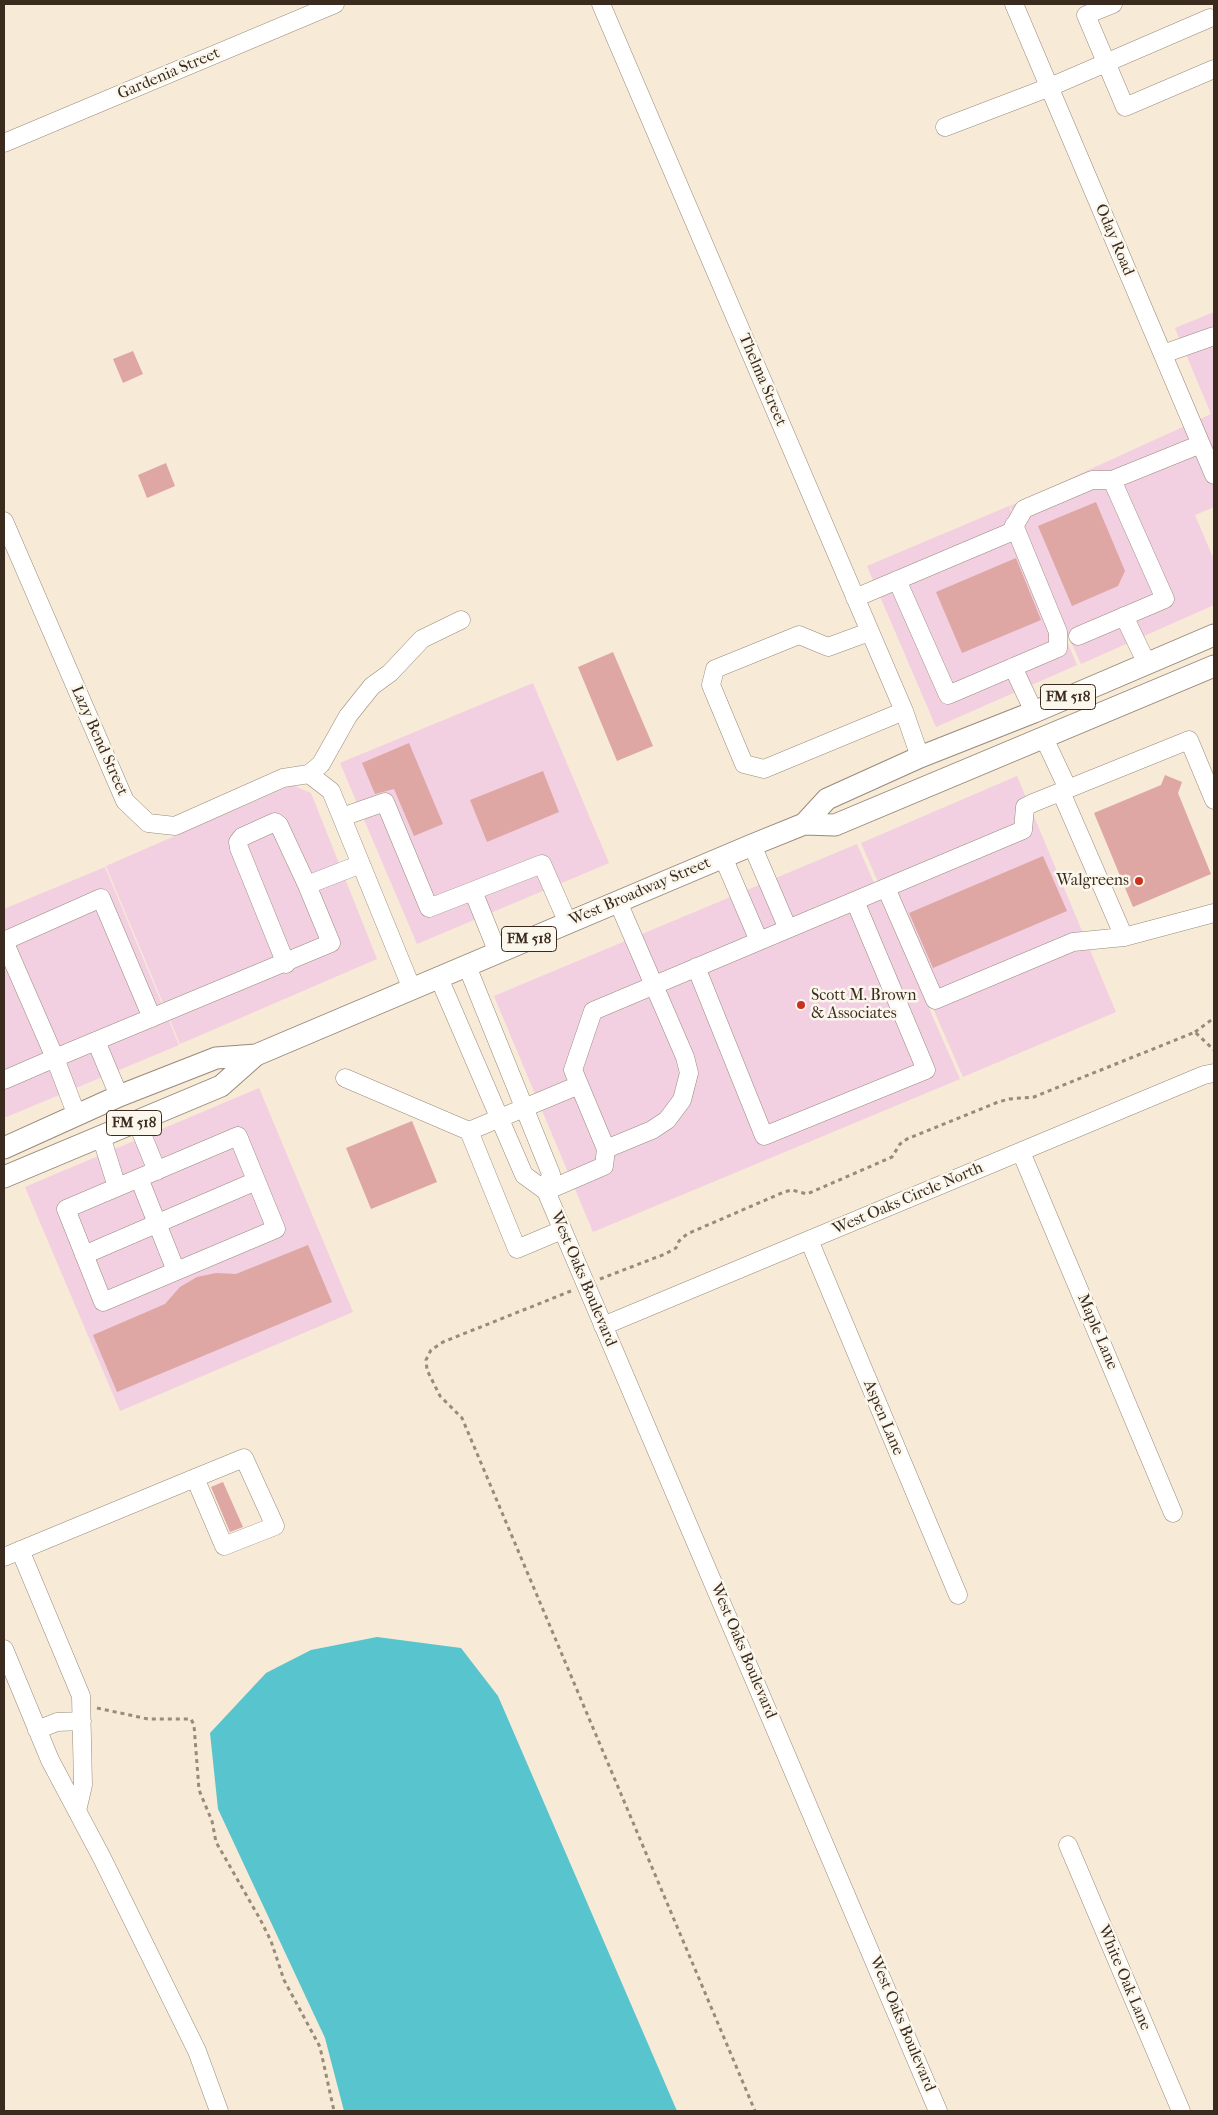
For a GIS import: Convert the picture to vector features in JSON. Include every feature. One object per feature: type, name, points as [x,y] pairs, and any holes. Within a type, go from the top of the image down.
[{"type":"main road","name":"West Broadway Street","points":[[804,824],[827,799],[920,757],[1034,712],[1214,635]]},
{"type":"main road","name":"West Broadway Street","points":[[4,1177],[221,1086],[256,1055],[723,857],[804,824],[835,825],[1214,666]]},
{"type":"main road","name":"West Broadway Street","points":[[4,1148],[119,1096],[216,1058],[256,1055]]},
{"type":"main road","points":[[101,1136],[123,1114],[175,1086],[183,1071]]},
{"type":"main road","points":[[38,1163],[56,1144],[88,1126],[119,1096]]},
{"type":"street","name":"Gardenia Street","points":[[4,143],[335,4]]},
{"type":"street","name":"Thelma Street","points":[[601,4],[904,711],[920,757]]},
{"type":"street","name":"Oday Road","points":[[1014,4],[1163,354],[1206,448],[1214,475]]},
{"type":"street","points":[[1113,4],[1086,15],[1125,107],[1214,69]]},
{"type":"street","points":[[945,127],[1050,87],[1209,17]]},
{"type":"street","points":[[1163,354],[1214,336]]},
{"type":"street","points":[[855,598],[1011,532],[1024,510],[1092,480],[1112,480],[1206,448]]},
{"type":"street","points":[[1078,636],[1165,599],[1112,480]]},
{"type":"street","name":"Lazy Bend Street","points":[[4,521],[125,801],[148,823],[175,826],[283,778],[309,774]]},
{"type":"street","points":[[897,580],[948,695],[1058,648],[1058,632],[1014,525]]},
{"type":"street","points":[[1124,616],[1147,664]]},
{"type":"street","points":[[412,989],[331,791],[309,774],[321,764],[348,716],[372,686],[390,673],[422,639],[461,620]]},
{"type":"street","points":[[870,632],[828,647],[799,635],[715,669],[710,685],[744,764],[764,769],[904,711]]},
{"type":"street","points":[[1013,667],[1034,712]]},
{"type":"street","points":[[1044,738],[1124,937]]},
{"type":"street","points":[[546,1191],[604,1166],[606,1149],[573,1070],[593,1011],[1023,830],[1026,808],[1064,790],[1189,740],[1214,800]]},
{"type":"street","points":[[342,817],[385,802],[430,908],[542,864],[568,923]]},
{"type":"street","points":[[4,1080],[286,964],[331,943],[279,825],[275,822],[242,837],[238,842],[286,964]]},
{"type":"street","points":[[752,845],[788,928]]},
{"type":"street","points":[[723,857],[759,941]]},
{"type":"street","points":[[306,885],[361,864]]},
{"type":"street","points":[[886,888],[935,1000],[1073,942],[1124,937],[1214,913]]},
{"type":"street","points":[[473,891],[498,953]]},
{"type":"street","points":[[77,1116],[55,1058],[4,941],[101,898],[152,1018]]},
{"type":"street","points":[[696,967],[764,1136],[926,1070],[855,901]]},
{"type":"street","points":[[606,1149],[652,1130],[667,1120],[682,1100],[688,1073],[685,1057],[618,902]]},
{"type":"street","name":"West Oaks Boulevard","points":[[467,966],[551,1174],[546,1191]]},
{"type":"street","name":"West Oaks Boulevard","points":[[439,978],[524,1175],[546,1191],[938,2111]]},
{"type":"street","points":[[96,1041],[119,1096]]},
{"type":"street","name":"West Oaks Circle North","points":[[603,1326],[1195,1079],[1214,1073]]},
{"type":"street","points":[[345,1078],[469,1131],[517,1249],[562,1230]]},
{"type":"street","points":[[469,1131],[579,1084]]},
{"type":"street","points":[[137,1122],[156,1171]]},
{"type":"street","points":[[101,1136],[118,1186]]},
{"type":"street","points":[[238,1136],[276,1229],[103,1302],[66,1209],[139,1178],[238,1136]]},
{"type":"street","name":"Maple Lane","points":[[1021,1152],[1173,1513]]},
{"type":"street","points":[[139,1178],[176,1271]]},
{"type":"street","points":[[84,1255],[256,1181]]},
{"type":"street","name":"Aspen Lane","points":[[809,1240],[958,1595]]},
{"type":"street","points":[[77,1811],[83,1785],[81,1696],[12,1554],[195,1478],[244,1458],[275,1526],[224,1546],[195,1478]]},
{"type":"street","points":[[4,1649],[50,1760],[197,2051],[219,2111]]},
{"type":"street","points":[[37,1730],[82,1714]]},
{"type":"street","name":"White Oak Lane","points":[[1068,1845],[1181,2111]]},
{"type":"path","points":[[755,2111],[462,1418],[440,1396],[427,1370],[426,1360],[431,1350],[443,1342],[665,1254],[676,1248],[679,1240],[687,1234],[784,1192],[792,1190],[807,1194],[892,1157],[900,1144],[907,1139],[1009,1099],[1034,1096],[1195,1032],[1214,1018]]},
{"type":"path","points":[[1195,1032],[1214,1050]]},
{"type":"path","points":[[82,1714],[148,1719],[191,1719],[194,1725],[199,1790],[212,1820],[216,1842],[260,1919],[271,1941],[284,1980],[320,2047],[334,2111]]},
{"type":"shaded area","points":[[1214,312],[1214,507],[1195,515],[1214,560],[1214,605],[1081,664],[1010,506],[1211,414],[1175,328]]},
{"type":"shaded area","points":[[1009,506],[1077,665],[936,727],[867,566]]},
{"type":"shaded area","points":[[533,683],[609,863],[417,944],[340,763]]},
{"type":"shaded area","points":[[1017,776],[1116,1012],[963,1077],[861,843]]},
{"type":"shaded area","points":[[292,785],[311,793],[377,959],[180,1044],[106,866]]},
{"type":"shaded area","points":[[857,844],[960,1079],[593,1232],[494,996]]},
{"type":"shaded area","points":[[105,867],[179,1045],[4,1118],[4,909]]},
{"type":"shaded area","points":[[259,1088],[353,1312],[120,1411],[25,1187]]},
{"type":"water","points":[[377,1637],[461,1648],[498,1696],[677,2111],[344,2111],[325,2038],[218,1809],[210,1733],[266,1673],[311,1650]]},
{"type":"building","points":[[133,351],[143,374],[123,383],[113,359]]},
{"type":"building","points":[[166,463],[175,486],[147,498],[138,475]]},
{"type":"building","points":[[1096,502],[1125,571],[1118,586],[1072,606],[1038,526]]},
{"type":"building","points":[[1016,558],[1041,620],[962,653],[936,592]]},
{"type":"building","points":[[613,652],[653,746],[617,761],[578,667]]},
{"type":"building","points":[[409,743],[443,824],[414,836],[394,789],[375,794],[362,763]]},
{"type":"building","points":[[543,771],[559,812],[487,842],[470,800]]},
{"type":"building","name":"Walgreens","points":[[1165,775],[1182,782],[1178,793],[1211,874],[1133,907],[1094,813],[1161,785]]},
{"type":"building","points":[[1043,856],[1067,911],[933,968],[909,913]]},
{"type":"building","points":[[412,1121],[437,1182],[371,1209],[346,1148]]},
{"type":"building","points":[[308,1245],[332,1302],[117,1392],[93,1335],[165,1304],[180,1287],[197,1277],[216,1273],[236,1274]]},
{"type":"building","points":[[223,1482],[243,1527],[230,1532],[211,1487]]},
{"type":"place","name":"Walgreens","points":[[1139,881]]},
{"type":"place","name":"Scott M. Brown & Associates","points":[[801,1005]]}]
